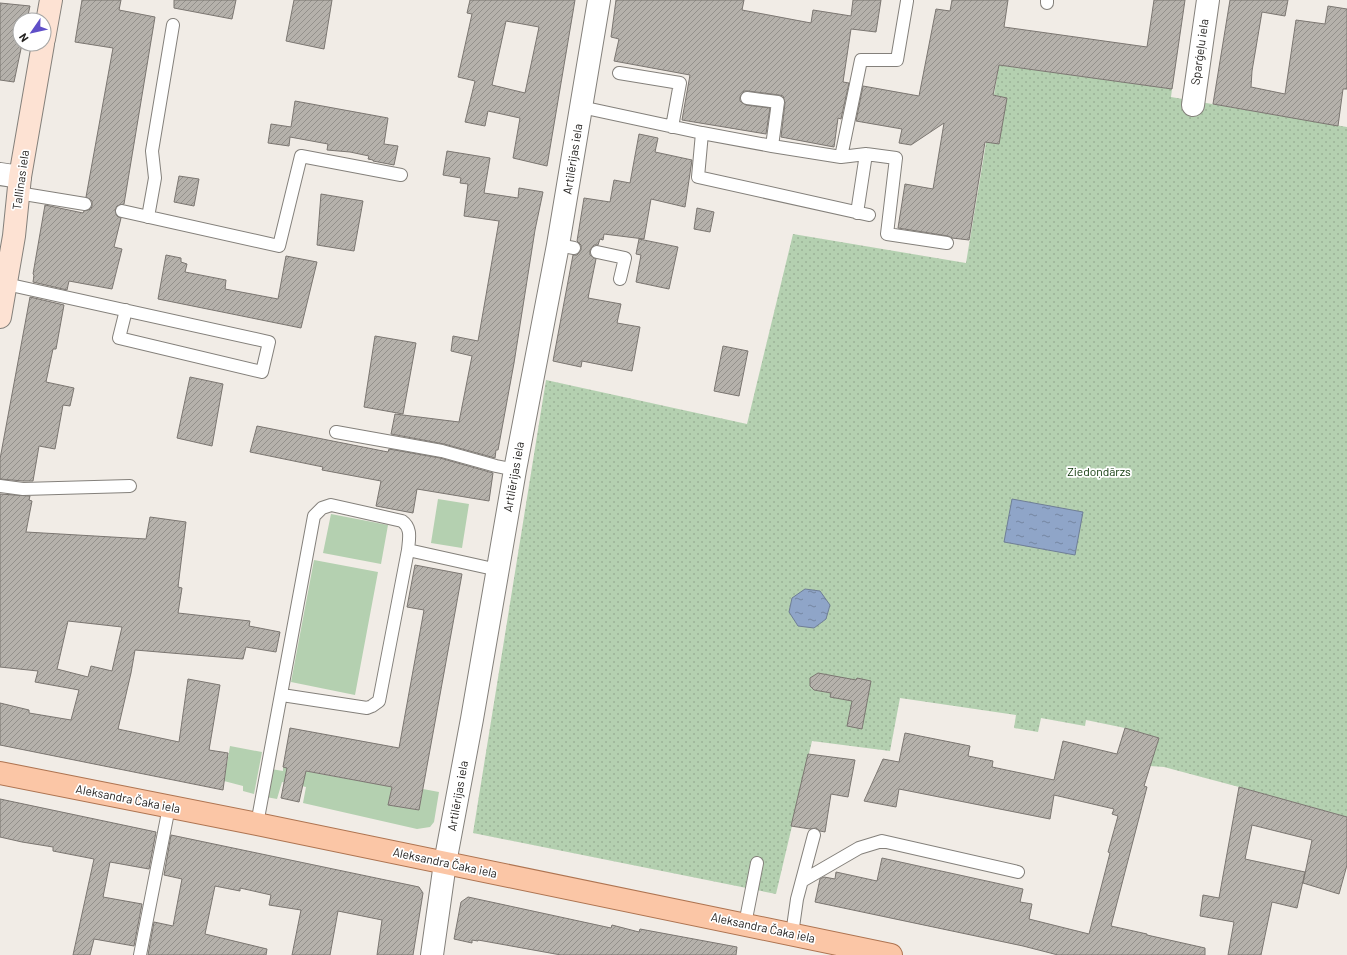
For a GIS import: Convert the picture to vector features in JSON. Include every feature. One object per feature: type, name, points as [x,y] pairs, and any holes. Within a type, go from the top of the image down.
[{"type":"main road","name":"Aleksandra Čaka iela","points":[[0,773],[257,824],[890,955]]},
{"type":"street","points":[[49,12],[51,0]]},
{"type":"street","name":"Artilērijas iela","points":[[432,955],[445,863],[515,470],[566,247],[581,107],[599,0]]},
{"type":"street","name":"Sparģeļu iela","points":[[1192,105],[1208,0]]},
{"type":"street","name":"Tallinas iela","points":[[0,317],[14,236],[13,182],[41,52]]},
{"type":"lane","points":[[841,156],[860,60],[898,60],[907,1]]},
{"type":"lane","points":[[148,217],[155,178],[152,151],[173,25]]},
{"type":"lane","points":[[619,73],[680,83],[672,127]]},
{"type":"lane","points":[[747,98],[778,102],[772,146]]},
{"type":"lane","points":[[581,107],[672,127],[772,146],[841,156],[866,154],[896,158],[887,234],[947,242]]},
{"type":"lane","points":[[702,133],[698,177],[863,214],[866,154]]},
{"type":"lane","points":[[122,211],[279,246],[301,156],[401,175]]},
{"type":"lane","points":[[13,182],[85,204]]},
{"type":"lane","points":[[597,252],[625,258],[620,279]]},
{"type":"lane","points":[[6,284],[126,310],[269,342],[262,372],[119,338],[126,310]]},
{"type":"lane","points":[[336,432],[442,451],[515,470]]},
{"type":"lane","points":[[0,486],[23,489],[130,486]]},
{"type":"lane","points":[[257,824],[314,516],[317,511],[331,505],[406,523],[409,531],[408,550],[379,701],[367,708],[282,695]]},
{"type":"lane","points":[[408,550],[498,570]]},
{"type":"lane","points":[[140,955],[169,807]]},
{"type":"lane","points":[[792,934],[797,899],[814,835]]},
{"type":"lane","points":[[802,881],[859,848],[882,841],[1018,872]]},
{"type":"lane","points":[[745,924],[757,863]]},
{"type":"green space","name":"Ziedoņdārzs","points":[[999,65],[1172,89],[1171,97],[1347,127],[1347,817],[1164,767],[1150,766],[1159,738],[1125,728],[1086,720],[1085,726],[1041,718],[1038,732],[1014,728],[1016,715],[900,698],[890,751],[812,741],[776,894],[473,833],[546,380],[747,424],[793,234],[966,263]]},
{"type":"green space","points":[[438,499],[469,504],[462,548],[431,543]]},
{"type":"green space","points":[[331,514],[388,525],[381,564],[323,553]]},
{"type":"green space","points":[[314,560],[378,572],[355,695],[291,682]]},
{"type":"green space","points":[[230,746],[262,752],[254,794],[243,791],[243,786],[224,781]]},
{"type":"green space","points":[[283,767],[392,787],[388,805],[419,810],[423,789],[439,792],[434,822],[430,827],[417,829],[303,803],[306,787],[282,782],[277,799],[266,797],[271,769],[283,771]]},
{"type":"water","points":[[1012,499],[1083,512],[1075,555],[1004,542]]},
{"type":"water","points":[[805,589],[820,591],[830,605],[826,619],[814,628],[798,626],[789,612],[792,598]]},
{"type":"building","points":[[82,0],[121,0],[119,10],[155,17],[124,204],[117,206],[115,210],[117,216],[121,218],[114,247],[122,249],[112,289],[69,281],[67,290],[33,282],[33,274],[45,205],[83,213],[84,211],[91,209],[92,206],[92,201],[86,197],[113,48],[75,42]]},
{"type":"building","points":[[174,0],[236,0],[232,19],[174,8]]},
{"type":"building","points":[[294,0],[332,0],[324,49],[286,41]]},
{"type":"building","points":[[470,0],[575,0],[547,166],[513,158],[520,118],[488,111],[485,126],[465,122],[475,81],[458,77],[472,14],[467,13]],"holes":[[[506,21],[539,27],[525,93],[492,85]]]},
{"type":"building","points":[[616,0],[744,0],[742,10],[811,23],[813,10],[851,16],[853,0],[881,0],[876,32],[851,29],[843,82],[849,83],[841,119],[838,118],[834,147],[781,137],[785,103],[783,96],[779,95],[744,91],[740,97],[740,101],[746,105],[770,108],[766,134],[682,120],[690,75],[614,61],[619,39],[611,37]]},
{"type":"building","points":[[952,0],[1008,0],[1004,27],[1147,47],[1154,0],[1185,0],[1172,89],[999,65],[993,95],[1007,98],[999,144],[985,142],[969,240],[898,228],[905,184],[933,189],[944,123],[911,145],[899,143],[902,129],[856,121],[863,86],[919,96],[936,9],[950,11]]},
{"type":"building","points":[[1230,0],[1288,0],[1285,16],[1262,12],[1252,71],[1251,87],[1285,94],[1296,20],[1325,24],[1328,6],[1347,9],[1347,89],[1343,89],[1338,126],[1213,104]]},
{"type":"building","points":[[0,3],[30,6],[29,12],[12,12],[12,52],[20,52],[14,82],[0,80]]},
{"type":"building","points":[[295,101],[388,118],[384,144],[398,146],[394,165],[373,161],[368,159],[369,156],[350,152],[327,150],[328,144],[290,137],[289,146],[268,143],[271,124],[291,127]]},
{"type":"building","points":[[639,134],[658,138],[655,152],[692,160],[685,207],[651,199],[644,239],[604,234],[603,240],[600,239],[598,245],[594,245],[590,250],[590,255],[596,259],[588,298],[621,304],[617,323],[640,327],[632,371],[582,361],[581,367],[553,361],[573,255],[577,255],[581,250],[581,245],[577,241],[584,198],[610,202],[614,180],[630,183]]},
{"type":"building","points":[[447,151],[490,158],[484,193],[518,198],[519,188],[543,192],[535,230],[514,363],[498,450],[496,450],[495,458],[444,444],[391,434],[395,414],[459,422],[472,356],[451,351],[453,336],[478,341],[499,221],[464,216],[468,184],[460,183],[461,178],[443,175]]},
{"type":"building","points":[[179,176],[199,179],[194,206],[174,202]]},
{"type":"building","points":[[321,194],[363,201],[354,251],[317,245]]},
{"type":"building","points":[[697,208],[714,212],[710,232],[694,229]]},
{"type":"building","points":[[639,239],[678,247],[669,289],[636,282],[641,255],[636,254]]},
{"type":"building","points":[[166,255],[181,258],[181,262],[187,264],[185,272],[226,280],[225,289],[278,299],[286,256],[317,262],[301,328],[158,299]]},
{"type":"building","points":[[30,297],[64,305],[56,349],[53,349],[46,382],[74,388],[70,406],[63,405],[55,449],[39,446],[33,481],[0,479],[0,459]]},
{"type":"building","points":[[375,336],[416,343],[403,414],[364,407]]},
{"type":"building","points":[[723,346],[748,351],[739,396],[714,391]]},
{"type":"building","points":[[190,377],[223,384],[212,446],[177,438]]},
{"type":"building","points":[[257,426],[388,452],[389,449],[440,458],[493,473],[489,501],[417,489],[413,513],[376,506],[381,481],[322,470],[323,467],[250,452]]},
{"type":"building","points":[[0,494],[30,496],[29,500],[32,501],[26,532],[146,539],[150,517],[186,522],[178,587],[182,588],[178,613],[250,621],[249,626],[280,632],[276,652],[246,647],[243,659],[135,650],[118,729],[179,742],[188,679],[220,685],[209,750],[228,753],[223,790],[0,745],[0,703],[29,710],[29,713],[71,720],[79,690],[35,682],[38,671],[0,667]],"holes":[[[68,621],[122,627],[112,671],[91,666],[88,677],[57,669]]]},
{"type":"building","points":[[415,565],[462,574],[419,810],[388,805],[392,787],[306,771],[299,802],[281,798],[287,768],[283,767],[290,728],[399,748],[424,610],[407,607]]},
{"type":"building","points":[[818,673],[856,680],[857,678],[871,681],[862,729],[847,726],[852,701],[830,697],[831,693],[814,690],[810,686],[810,678]]},
{"type":"building","points":[[1125,728],[1159,738],[1144,786],[1147,787],[1111,926],[1205,948],[1205,955],[1058,955],[1023,946],[815,902],[820,879],[824,877],[835,879],[836,872],[877,881],[882,858],[1023,889],[1020,902],[1032,904],[1029,919],[1089,934],[1118,816],[1112,814],[1114,809],[1054,795],[1050,819],[899,789],[896,807],[864,801],[883,759],[899,762],[905,733],[970,746],[968,756],[993,761],[992,767],[1054,780],[1063,741],[1117,754]]},
{"type":"building","points":[[808,754],[855,760],[848,797],[831,794],[825,832],[816,828],[810,829],[791,826]]},
{"type":"building","points":[[1239,787],[1347,817],[1347,865],[1339,894],[1303,883],[1312,840],[1252,825],[1245,859],[1305,872],[1297,908],[1272,902],[1261,955],[1228,955],[1234,922],[1200,916],[1203,895],[1219,898]]},
{"type":"building","points":[[0,799],[156,832],[149,869],[110,862],[103,897],[142,904],[134,946],[94,939],[90,955],[73,955],[94,859],[53,851],[53,847],[0,837]]},
{"type":"building","points":[[171,835],[419,887],[423,893],[413,955],[377,955],[382,920],[338,911],[330,955],[292,955],[301,910],[269,905],[271,895],[240,888],[240,891],[215,886],[205,934],[267,949],[266,955],[148,955],[154,922],[173,926],[182,879],[164,875]]},
{"type":"building","points":[[468,897],[611,928],[612,925],[639,932],[640,929],[737,947],[736,955],[561,955],[478,940],[472,940],[472,943],[454,939],[461,902]]}]
